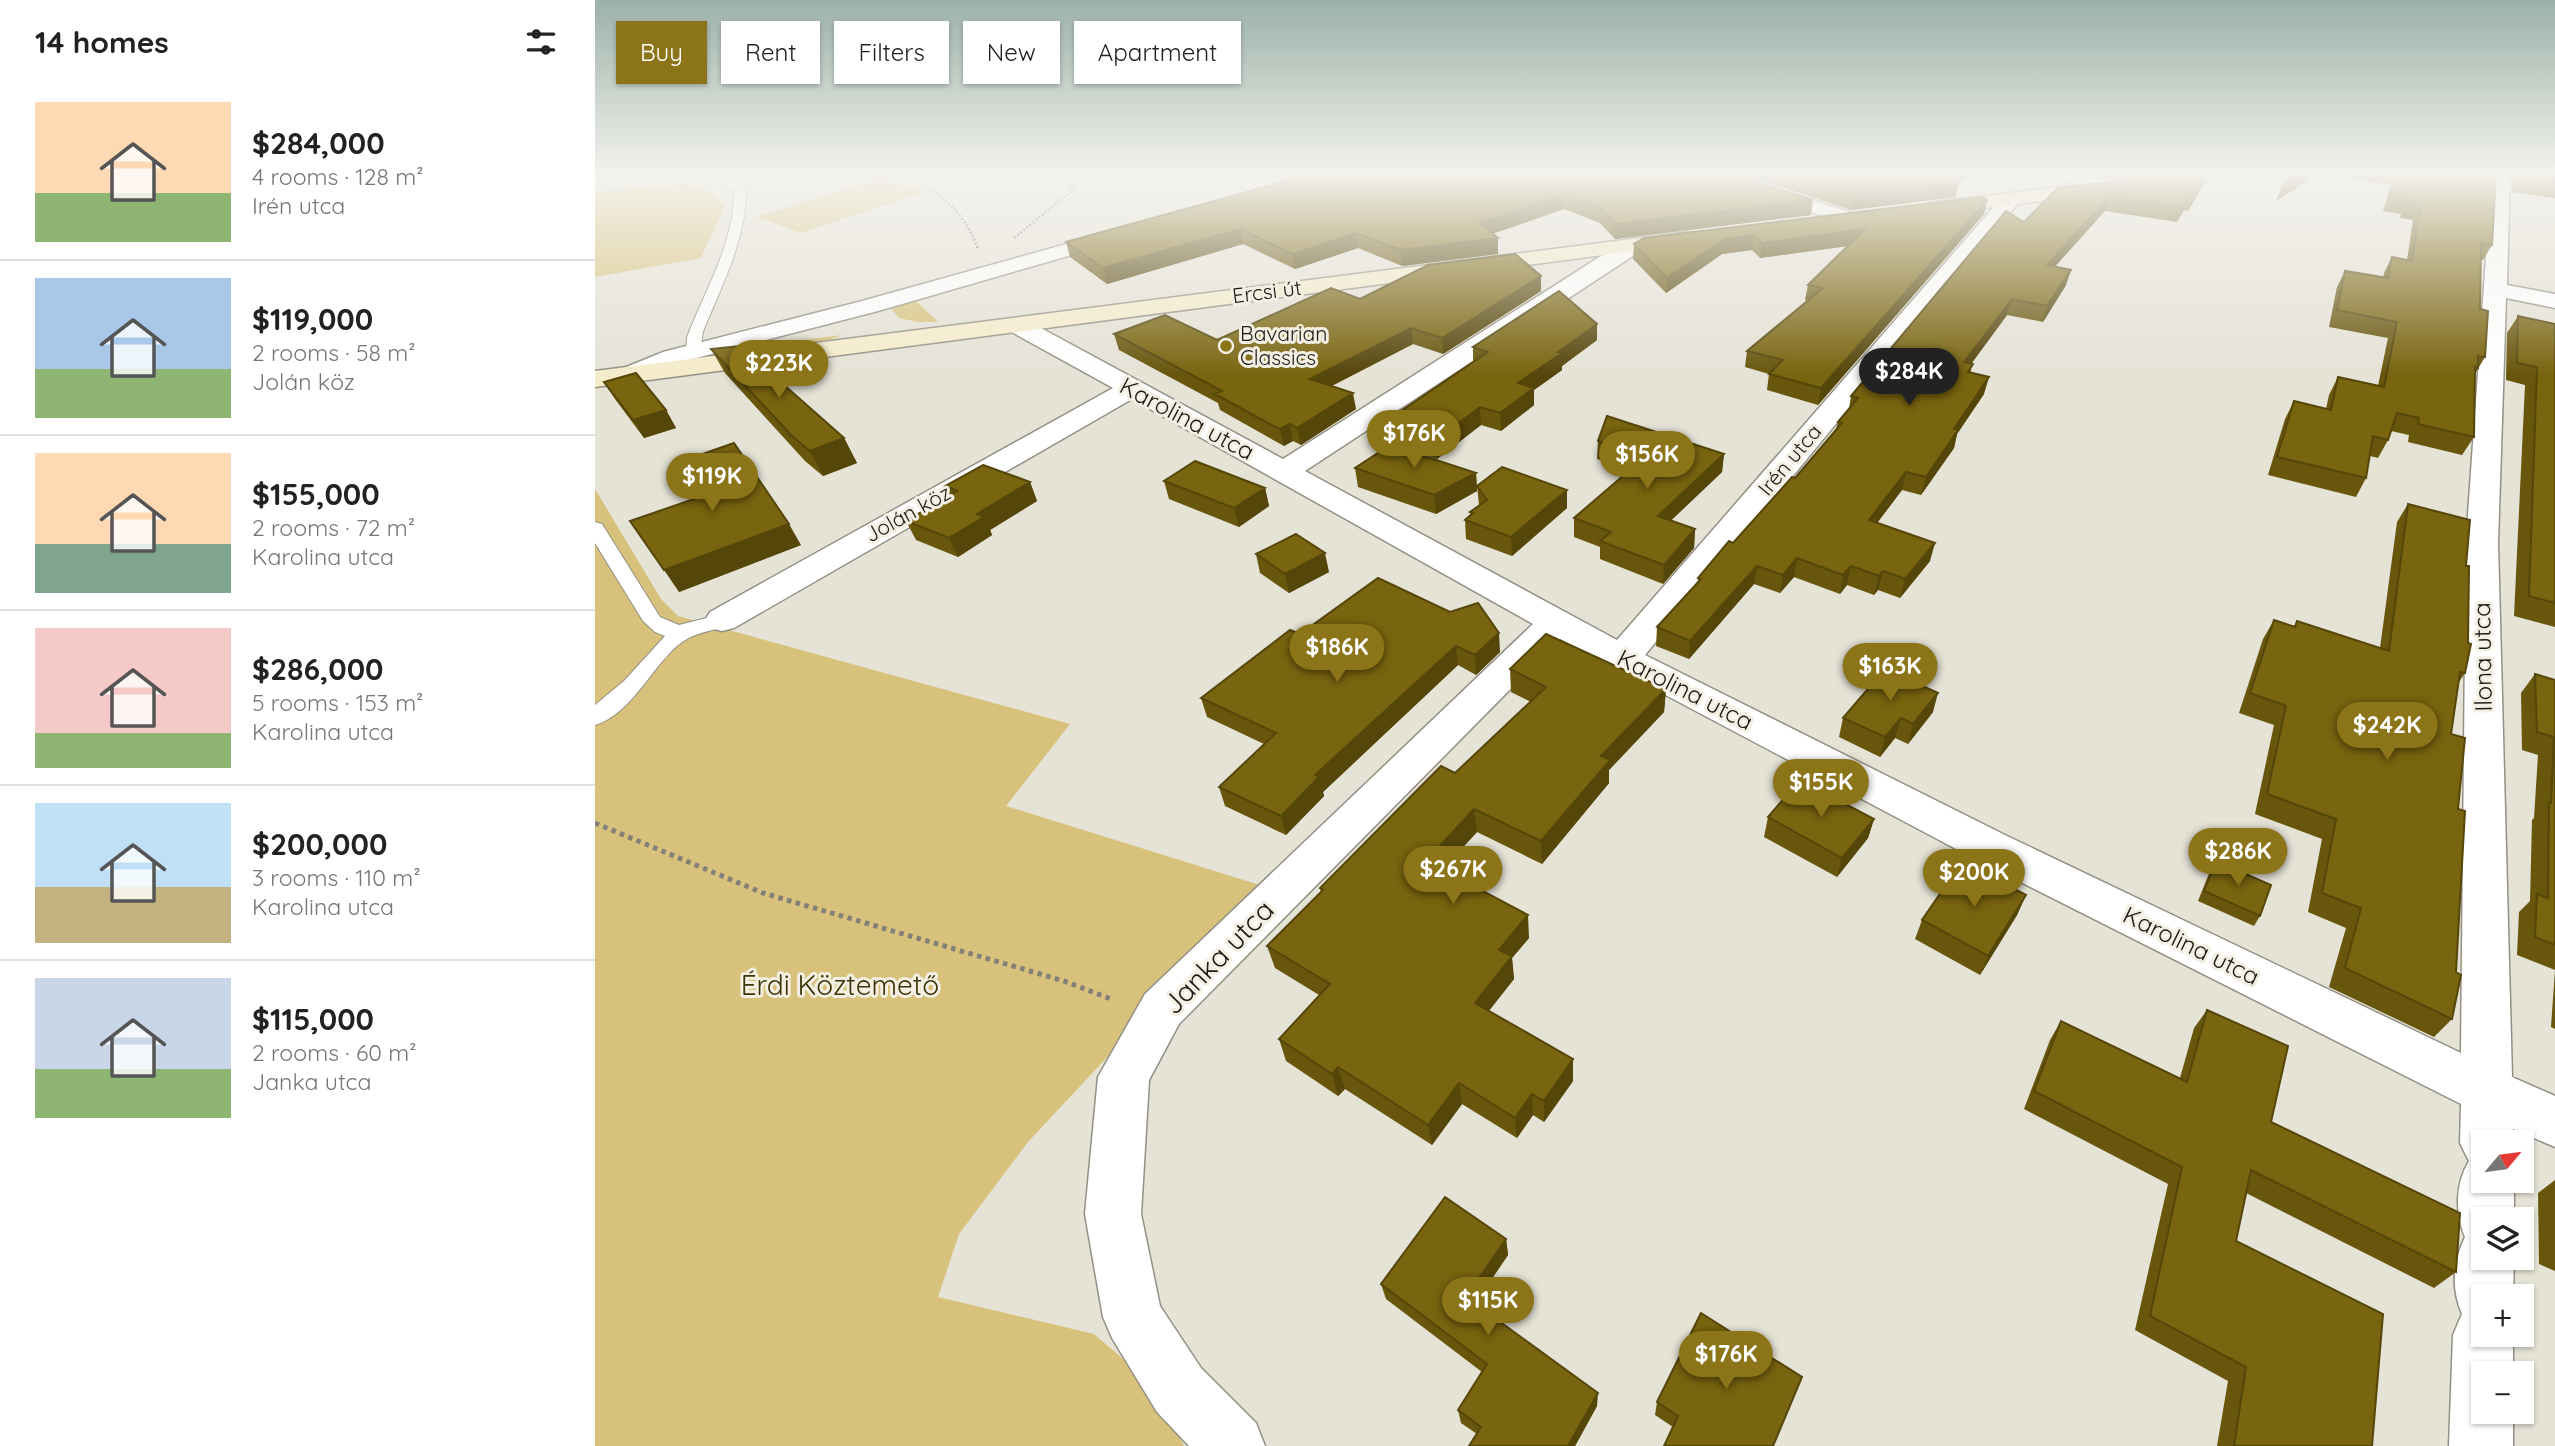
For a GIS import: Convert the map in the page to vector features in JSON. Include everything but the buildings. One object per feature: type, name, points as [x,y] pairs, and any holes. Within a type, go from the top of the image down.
[{"type":"main road","name":"Ercsi út","points":[[595,379],[1678,239]]},
{"type":"street","points":[[633,374],[692,352],[1103,239]]},
{"type":"street","name":"Irén utca","points":[[1622,658],[1977,239]]},
{"type":"street","name":"Ilona utca","points":[[2487,1130],[2482,543],[2496,239]]},
{"type":"street","points":[[1285,472],[1634,245]]},
{"type":"street","points":[[2493,289],[2555,301]]},
{"type":"street","name":"Karolina utca","points":[[1017,325],[1622,658],[1990,847],[2488,1092],[2555,1122]]},
{"type":"street","name":"Jolán köz","points":[[722,620],[1131,389]]},
{"type":"street","name":"Janka utca","points":[[1233,1446],[1179,1390],[1133,1317],[1113,1214],[1124,1077],[1162,1010],[1556,622]]},
{"type":"street","points":[[2481,1446],[2483,1347]]},
{"type":"lane","points":[[692,352],[694,337],[730,239]]},
{"type":"lane","points":[[595,528],[653,621],[666,631],[681,633]]},
{"type":"lane","points":[[595,717],[632,686],[665,647],[681,633],[722,620]]},
{"type":"path","points":[[976,239],[988,272]]},
{"type":"path","points":[[988,272],[1013,239]]},
{"type":"path","points":[[595,822],[763,894],[1065,981],[1111,999]]},
{"type":"green space","points":[[595,239],[709,239],[701,258],[595,277]]},
{"type":"green space","points":[[913,298],[938,322],[899,318],[889,306]]},
{"type":"green space","points":[[843,335],[829,340],[732,356],[732,350],[745,347]]},
{"type":"green space","name":"Érdi Köztemető","points":[[595,489],[661,599],[678,616],[1070,724],[1006,806],[1266,887],[1028,1142],[959,1234],[938,1297],[1094,1334],[1158,1389],[1184,1446],[595,1446]]},
{"type":"place","name":"Bavarian Classics","points":[[1226,346]]}]
